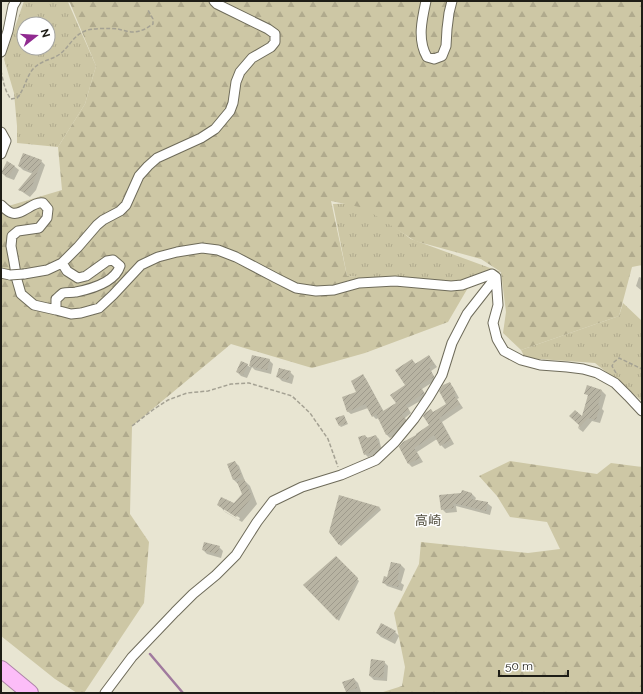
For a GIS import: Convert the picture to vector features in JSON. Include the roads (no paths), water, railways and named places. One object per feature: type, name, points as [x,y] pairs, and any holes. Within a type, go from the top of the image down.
[{"type":"highway","points":[[1,669],[30,693]]},
{"type":"street","points":[[1,52],[8,31],[13,6],[16,1]]},
{"type":"street","points":[[6,274],[24,274],[47,270],[62,263],[97,225],[120,211],[126,205],[139,176],[148,166],[157,158],[215,130],[230,111],[233,103],[236,82],[240,72],[252,58],[271,47],[275,42],[275,34],[268,29],[217,4],[214,1]]},
{"type":"street","points":[[426,1],[422,16],[421,39],[423,49],[427,56],[434,59],[442,56],[446,46],[449,13],[452,1]]},
{"type":"street","points":[[1,132],[6,141],[1,154]]},
{"type":"street","points":[[1,206],[14,214],[39,202],[43,203],[48,209],[47,218],[39,228],[18,231],[12,236],[11,246],[17,280],[21,294],[34,305],[71,314],[99,308],[141,265],[158,257],[202,248],[218,250],[236,257],[296,288],[316,291],[334,290],[359,282],[395,281],[451,286],[462,285],[492,274],[496,277]]},
{"type":"street","points":[[56,310],[56,299],[62,293],[90,290],[111,278],[118,271],[120,266],[113,260],[107,261],[86,276],[78,278],[67,271],[62,263]]},
{"type":"street","points":[[496,277],[498,306],[493,323],[497,339],[504,351],[521,360],[540,365],[583,369],[597,373],[615,384],[642,411]]},
{"type":"street","points":[[105,693],[132,657],[193,594],[216,575],[236,554],[257,522],[274,501],[302,487],[340,475],[376,460],[396,442],[414,419],[442,375],[452,342],[467,314],[496,277]]},
{"type":"waterway","points":[[150,654],[183,693]]},
{"type":"district","name":"高崎","points":[[428,520]]}]
